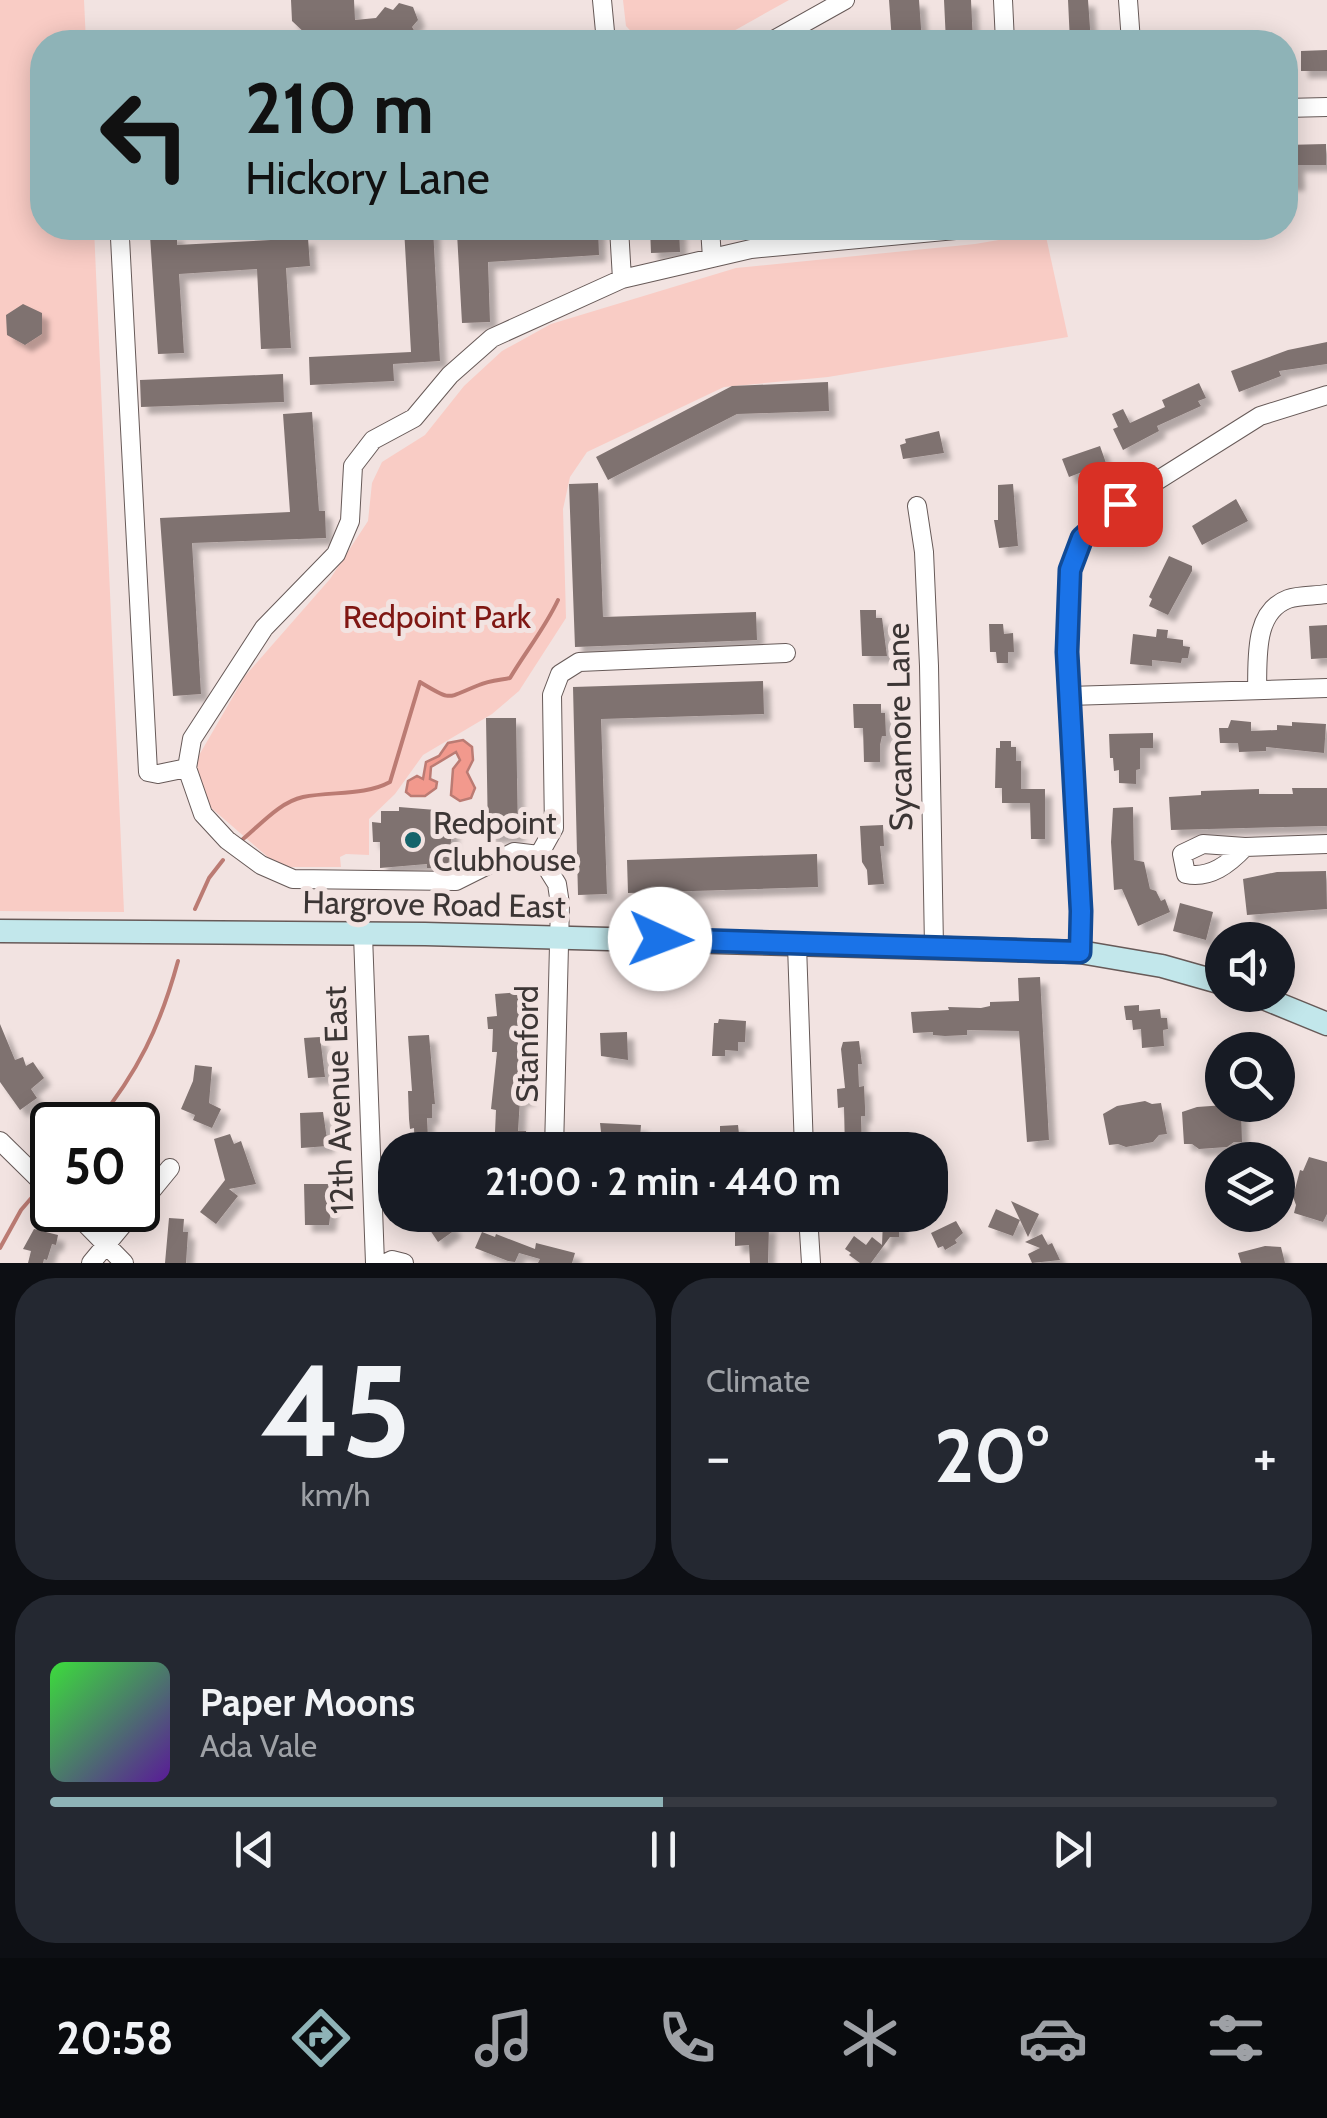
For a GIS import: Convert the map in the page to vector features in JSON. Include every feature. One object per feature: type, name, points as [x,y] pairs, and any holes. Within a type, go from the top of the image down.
[{"type":"main road","name":"Hargrove Road East","points":[[0,931],[363,934],[1080,952],[1162,966],[1205,979]]},
{"type":"main road","points":[[1295,1011],[1327,1024]]},
{"type":"street","points":[[602,0],[605,30]]},
{"type":"street","points":[[791,30],[845,0]]},
{"type":"street","points":[[1003,0],[1004,30]]},
{"type":"street","points":[[1128,0],[1130,30]]},
{"type":"street","points":[[1298,108],[1327,107]]},
{"type":"street","points":[[120,240],[148,772],[158,774],[187,768]]},
{"type":"street","points":[[620,240],[622,278]]},
{"type":"street","points":[[711,240],[712,258]]},
{"type":"street","points":[[786,653],[580,662],[560,674],[552,695],[554,828],[538,855],[514,852],[456,881],[293,879],[261,865],[227,840],[202,814],[187,768],[192,739],[264,628],[336,554],[350,522],[354,466],[372,440],[414,418],[450,375],[492,338],[622,278],[751,248],[841,240]]},
{"type":"street","points":[[1080,952],[1068,696],[1070,570],[1082,538],[1120,504],[1260,416],[1327,396]]},
{"type":"street","name":"Sycamore Lane","points":[[917,506],[924,552],[929,666],[934,947]]},
{"type":"street","points":[[1257,690],[1264,619],[1275,606],[1290,598],[1327,594]]},
{"type":"street","points":[[1068,696],[1327,688]]},
{"type":"street","points":[[1245,847],[1327,844]]},
{"type":"street","name":"Stanford","points":[[538,855],[557,884],[555,1132]]},
{"type":"street","name":"12th Avenue East","points":[[363,934],[375,1263]]},
{"type":"street","points":[[797,945],[803,1132]]},
{"type":"street","points":[[0,1140],[30,1170]]},
{"type":"street","points":[[160,1180],[170,1168]]},
{"type":"street","points":[[95,1232],[124,1263]]},
{"type":"street","points":[[91,1263],[118,1232]]},
{"type":"street","points":[[809,1232],[811,1263]]},
{"type":"street","points":[[386,1263],[404,1263]]},
{"type":"green space","points":[[0,0],[84,0],[85,30],[30,30],[30,240],[95,240],[124,912],[0,911]]},
{"type":"green space","points":[[623,0],[789,0],[735,30],[630,30]]},
{"type":"green space","name":"Redpoint Park","points":[[1047,240],[1068,337],[828,377],[724,387],[587,452],[570,477],[563,509],[566,618],[519,691],[492,714],[423,755],[395,794],[369,819],[369,855],[346,854],[340,857],[341,867],[290,867],[269,858],[209,806],[197,773],[198,757],[245,676],[330,579],[368,521],[372,483],[382,462],[425,435],[464,386],[502,351],[551,324],[736,268]]},
{"type":"shaded area","points":[[463,740],[472,747],[473,760],[467,772],[475,788],[471,798],[460,801],[451,795],[453,769],[460,760],[456,752],[431,767],[430,779],[437,782],[436,788],[425,796],[406,792],[408,781],[417,776],[423,779],[426,762],[439,756],[448,743]]},
{"type":"building","points":[[291,0],[354,0],[355,20],[376,18],[385,7],[393,10],[399,3],[413,7],[418,20],[414,30],[302,30],[292,21]]},
{"type":"building","points":[[889,0],[919,0],[921,30],[891,30]]},
{"type":"building","points":[[944,0],[971,0],[972,30],[945,30]]},
{"type":"building","points":[[1068,0],[1088,0],[1090,30],[1069,30]]},
{"type":"building","points":[[1327,50],[1327,71],[1301,71],[1301,51]]},
{"type":"building","points":[[1326,144],[1326,165],[1298,165],[1298,145]]},
{"type":"building","points":[[150,240],[177,240],[177,245],[308,240],[310,266],[286,268],[291,348],[261,349],[257,269],[179,274],[184,353],[158,354]]},
{"type":"building","points":[[405,240],[434,240],[440,361],[393,364],[394,381],[310,385],[309,357],[411,352]]},
{"type":"building","points":[[457,240],[598,240],[599,255],[488,262],[490,322],[462,323]]},
{"type":"building","points":[[650,240],[680,240],[680,252],[651,253]]},
{"type":"building","points":[[23,304],[42,313],[42,334],[25,345],[7,335],[6,315]]},
{"type":"building","points":[[1327,342],[1327,364],[1279,371],[1281,376],[1239,392],[1231,371],[1288,350]]},
{"type":"building","points":[[283,374],[284,402],[141,407],[140,380]]},
{"type":"building","points":[[828,382],[829,411],[737,414],[608,480],[596,457],[732,386]]},
{"type":"building","points":[[1199,383],[1206,398],[1198,401],[1201,406],[1157,426],[1159,431],[1123,450],[1113,429],[1118,427],[1112,414],[1123,409],[1130,423],[1165,407],[1162,400]]},
{"type":"building","points":[[312,412],[319,511],[325,511],[326,538],[192,543],[201,694],[173,696],[160,518],[290,512],[283,414]]},
{"type":"building","points":[[939,431],[944,453],[903,459],[900,445],[906,443],[905,439]]},
{"type":"building","points":[[1100,446],[1106,463],[1069,477],[1062,459]]},
{"type":"building","points":[[598,483],[603,617],[756,612],[757,640],[575,647],[569,484]]},
{"type":"building","points":[[1013,484],[1018,546],[999,548],[994,520],[998,520],[998,485]]},
{"type":"building","points":[[1236,499],[1248,521],[1202,545],[1192,526]]},
{"type":"building","points":[[1169,556],[1192,566],[1192,571],[1168,615],[1149,606],[1149,597]]},
{"type":"building","points":[[860,610],[876,610],[876,618],[882,618],[887,656],[862,656]]},
{"type":"building","points":[[989,624],[1003,624],[1004,634],[1013,633],[1014,652],[1008,652],[1008,663],[997,663],[996,652],[990,652]]},
{"type":"building","points":[[1327,625],[1327,658],[1311,659],[1309,626]]},
{"type":"building","points":[[1157,629],[1168,630],[1167,638],[1183,640],[1183,646],[1190,647],[1188,658],[1182,658],[1181,663],[1152,660],[1152,666],[1130,664],[1133,634],[1156,637]]},
{"type":"building","points":[[763,681],[764,714],[601,719],[607,894],[578,895],[573,687]]},
{"type":"building","points":[[853,704],[881,704],[886,736],[882,736],[880,762],[864,762],[863,728],[854,728]]},
{"type":"building","points":[[486,718],[516,718],[518,835],[488,836]]},
{"type":"building","points":[[1231,720],[1251,722],[1251,731],[1277,730],[1277,725],[1292,726],[1292,722],[1326,724],[1324,753],[1266,747],[1266,751],[1239,752],[1238,743],[1220,743],[1219,728],[1228,728]]},
{"type":"building","points":[[1153,733],[1153,748],[1140,748],[1136,784],[1119,783],[1119,770],[1114,771],[1110,758],[1109,734]]},
{"type":"building","points":[[1000,741],[1011,741],[1011,747],[1016,747],[1016,761],[1021,761],[1021,789],[1045,789],[1045,839],[1031,839],[1030,803],[1002,803],[1002,788],[995,788],[996,748],[1000,748]]},
{"type":"building","points":[[1292,788],[1327,788],[1327,826],[1171,830],[1169,797],[1201,795],[1201,791],[1259,789],[1259,794],[1293,794]]},
{"type":"building","name":"Redpoint Clubhouse","points":[[399,807],[448,811],[448,823],[453,823],[448,868],[427,868],[427,864],[380,868],[380,842],[373,842],[372,822],[381,823],[381,811],[399,811]]},
{"type":"building","points":[[1133,807],[1134,860],[1144,862],[1150,889],[1156,891],[1161,901],[1165,899],[1170,912],[1138,926],[1122,889],[1114,890],[1111,842],[1113,808]]},
{"type":"building","points":[[883,825],[884,846],[880,846],[884,884],[868,885],[860,826]]},
{"type":"building","points":[[817,854],[818,887],[628,893],[627,860]]},
{"type":"building","points":[[1326,871],[1327,909],[1247,915],[1243,879],[1277,872]]},
{"type":"building","points":[[1180,903],[1213,912],[1210,922],[1205,922],[1205,940],[1173,931]]},
{"type":"building","points":[[1040,977],[1049,1140],[1027,1142],[1019,1031],[967,1030],[967,1035],[945,1036],[913,1033],[911,1012],[981,1008],[990,1006],[990,1002],[1019,1001],[1018,978]]},
{"type":"building","points":[[520,992],[523,1011],[527,1011],[528,1099],[520,1099],[518,1131],[526,1132],[495,1132],[496,1110],[491,1109],[497,1052],[492,1052],[493,1029],[488,1029],[487,1017],[497,1016],[495,994]]},
{"type":"building","points":[[1139,1005],[1139,1011],[1160,1009],[1161,1018],[1167,1018],[1164,1046],[1142,1048],[1141,1029],[1133,1030],[1132,1020],[1126,1020],[1124,1006]]},
{"type":"building","points":[[719,1019],[746,1021],[745,1042],[738,1042],[738,1051],[725,1050],[725,1056],[712,1056],[714,1023]]},
{"type":"building","points":[[0,1024],[15,1060],[23,1057],[26,1066],[33,1062],[44,1078],[31,1089],[37,1098],[20,1110],[0,1082]]},
{"type":"building","points":[[627,1032],[628,1060],[601,1056],[600,1033]]},
{"type":"building","points":[[429,1035],[435,1104],[432,1118],[427,1118],[428,1132],[410,1129],[408,1036]]},
{"type":"building","points":[[320,1037],[325,1077],[308,1078],[304,1038]]},
{"type":"building","points":[[859,1041],[859,1087],[864,1086],[865,1107],[861,1132],[845,1132],[844,1107],[838,1108],[837,1089],[845,1088],[843,1042]]},
{"type":"building","points":[[195,1065],[212,1067],[209,1103],[221,1109],[212,1128],[193,1120],[195,1115],[181,1109]]},
{"type":"building","points":[[1145,1101],[1161,1103],[1167,1134],[1159,1135],[1153,1142],[1126,1147],[1109,1145],[1103,1114],[1117,1106]]},
{"type":"building","points":[[1205,1106],[1205,1122],[1241,1122],[1242,1142],[1205,1142],[1205,1149],[1199,1149],[1184,1144],[1182,1112]]},
{"type":"building","points":[[323,1112],[328,1146],[301,1148],[300,1113]]},
{"type":"building","points":[[600,1123],[641,1125],[640,1132],[601,1132]]},
{"type":"building","points":[[738,1125],[739,1132],[720,1132],[720,1126]]},
{"type":"building","points":[[230,1134],[234,1144],[241,1141],[256,1184],[229,1189],[238,1196],[216,1224],[200,1212],[225,1180],[214,1139]]},
{"type":"building","points":[[1309,1157],[1327,1162],[1327,1214],[1323,1222],[1295,1213],[1295,1189],[1300,1170],[1303,1171]]},
{"type":"building","points":[[304,1184],[334,1184],[329,1225],[305,1225]]},
{"type":"building","points":[[1011,1201],[1039,1214],[1028,1237],[1020,1220]]},
{"type":"building","points":[[996,1209],[1020,1220],[1013,1236],[988,1227]]},
{"type":"building","points":[[169,1218],[184,1219],[183,1232],[188,1232],[186,1263],[165,1263]]},
{"type":"building","points":[[956,1221],[963,1233],[955,1240],[957,1243],[945,1250],[943,1246],[938,1248],[931,1233],[948,1232],[948,1225]]},
{"type":"building","points":[[32,1232],[58,1235],[43,1263],[28,1263],[31,1251],[23,1249]]},
{"type":"building","points":[[431,1232],[452,1232],[438,1242]]},
{"type":"building","points":[[482,1232],[535,1249],[536,1243],[575,1253],[572,1263],[538,1263],[540,1259],[519,1253],[515,1262],[475,1248]]},
{"type":"building","points":[[735,1232],[769,1232],[768,1263],[750,1263],[749,1245],[735,1246]]},
{"type":"building","points":[[883,1232],[899,1232],[899,1237],[890,1237],[871,1263],[860,1263],[845,1249],[854,1236],[866,1245],[872,1237],[882,1245]]},
{"type":"building","points":[[1042,1234],[1048,1245],[1052,1243],[1060,1260],[1032,1263],[1028,1254],[1040,1248],[1025,1242]]},
{"type":"building","points":[[1265,1246],[1281,1247],[1285,1263],[1241,1263],[1238,1253]]},
{"type":"waterway","points":[[243,839],[271,814],[295,800],[370,789],[390,782],[420,682],[449,696],[510,678],[558,600]]},
{"type":"waterway","points":[[195,909],[209,878],[223,860]]},
{"type":"waterway","points":[[112,1102],[146,1048],[178,961]]},
{"type":"waterway","points":[[0,1248],[30,1200]]},
{"type":"place","name":"Redpoint Clubhouse","points":[[413,840]]},
{"type":"route","points":[[660,939],[1080,952],[1067,652],[1070,570],[1082,538],[1120,504]]}]
